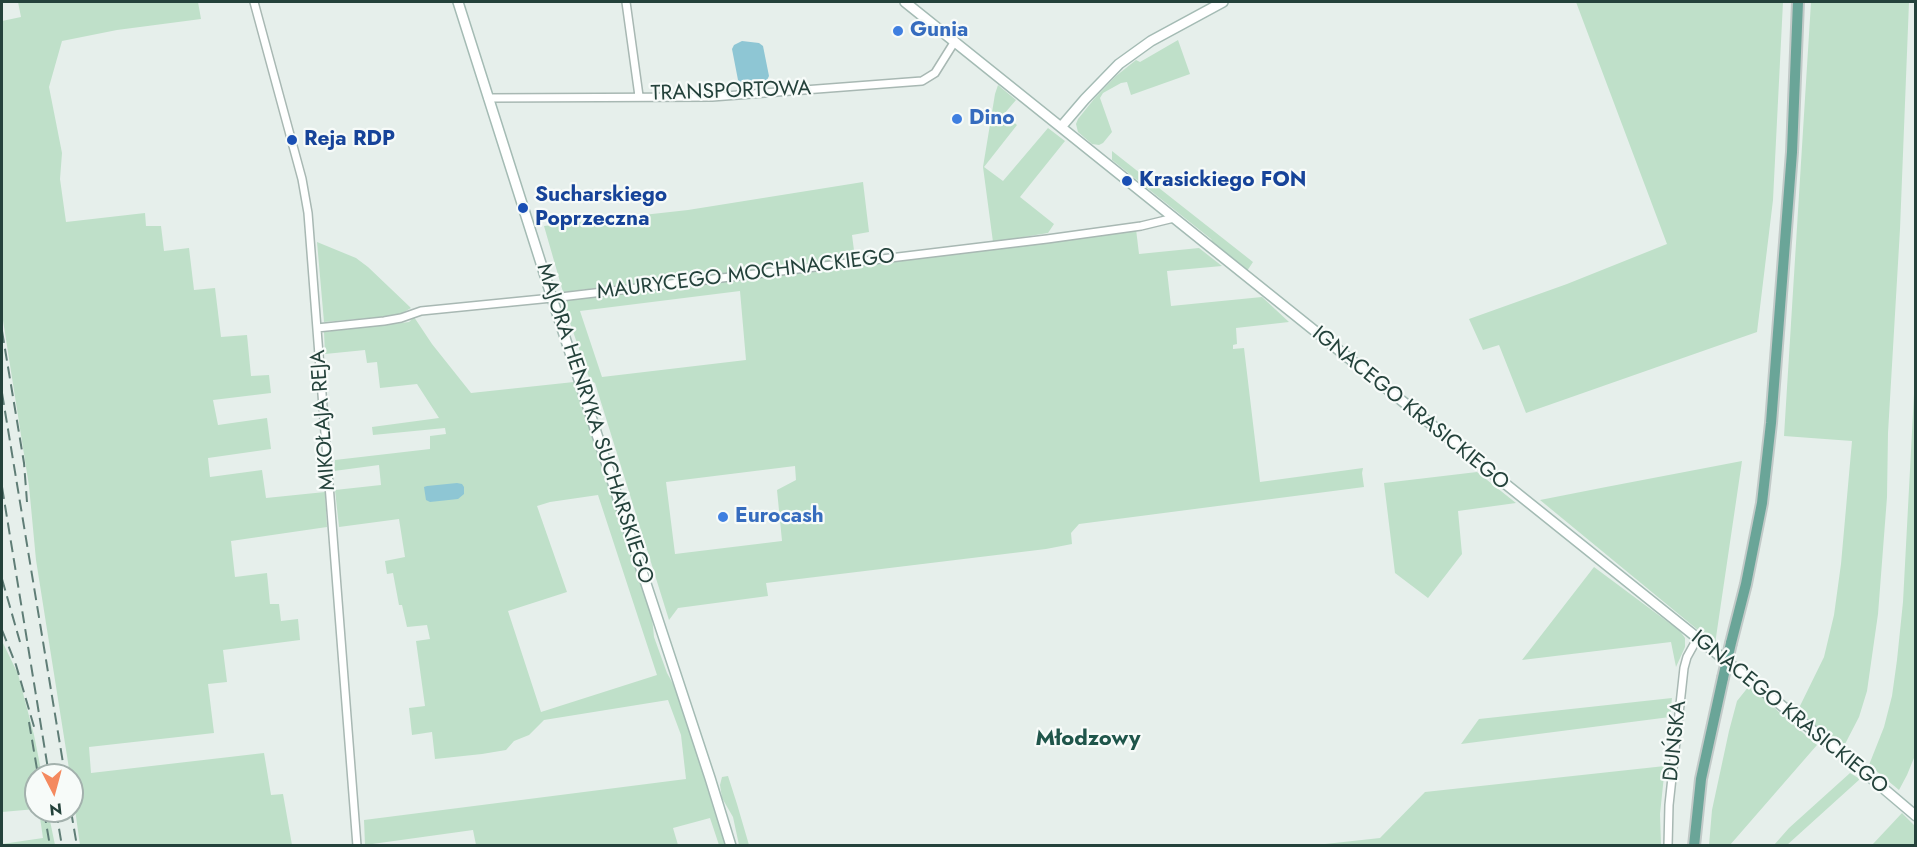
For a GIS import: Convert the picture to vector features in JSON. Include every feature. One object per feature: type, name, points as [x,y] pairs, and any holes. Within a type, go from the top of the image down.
[{"type":"main road","points":[[1694,846],[1701,779],[1746,584],[1762,503],[1771,423],[1792,152],[1798,2]]},
{"type":"street","name":"MIKOŁAJA REJA","points":[[254,2],[305,195],[357,846]]},
{"type":"street","name":"MAJORA HENRYKA SUCHARSKIEGO","points":[[458,2],[731,846]]},
{"type":"street","points":[[626,2],[639,96]]},
{"type":"street","name":"IGNACEGO KRASICKIEGO","points":[[905,2],[1857,766],[1916,816]]},
{"type":"street","points":[[1061,128],[1119,64],[1151,42],[1223,2]]},
{"type":"street","name":"TRANSPORTOWA","points":[[488,98],[712,97],[922,81],[935,72],[955,42]]},
{"type":"street","name":"MAURYCEGO MOCHNACKIEGO","points":[[317,328],[384,321],[421,311],[552,298],[1036,240],[1141,226],[1174,218]]},
{"type":"street","name":"DUŃSKA","points":[[1668,846],[1669,805],[1684,668],[1697,639]]},
{"type":"green space","points":[[18,2],[198,2],[201,19],[117,30],[62,41],[49,87],[62,153],[60,179],[66,222],[145,213],[146,226],[161,226],[164,251],[189,248],[194,290],[215,288],[221,337],[247,335],[251,376],[269,375],[271,393],[213,400],[218,425],[267,418],[271,449],[208,458],[210,477],[262,470],[266,498],[325,492],[327,527],[231,541],[235,577],[267,573],[270,604],[279,604],[281,621],[298,619],[300,640],[223,650],[227,682],[208,684],[214,733],[89,747],[91,773],[264,753],[271,795],[283,794],[292,845],[80,845],[77,823],[84,823],[84,763],[68,763],[36,560],[29,486],[2,314],[2,21],[21,17]]},
{"type":"green space","points":[[1576,2],[1783,2],[1773,200],[1757,332],[1526,413],[1499,345],[1483,350],[1469,319],[1567,284],[1667,244]]},
{"type":"green space","points":[[1811,2],[1909,2],[1900,229],[1888,433],[1887,497],[1878,614],[1867,691],[1859,717],[1844,746],[1835,742],[1798,710],[1824,657],[1834,615],[1852,441],[1784,436]]},
{"type":"green space","points":[[1178,40],[1190,74],[1131,95],[1127,82],[1121,83],[1103,93],[1100,98],[1112,132],[1103,143],[1092,144],[1078,132],[1076,124],[1078,119],[1116,76],[1136,60],[1140,62]]},
{"type":"green space","points":[[998,85],[1016,100],[1004,114],[1017,125],[984,167],[1003,181],[1048,128],[1065,141],[1020,197],[1054,224],[1048,233],[993,242],[983,167]]},
{"type":"green space","points":[[1112,151],[1253,262],[1247,271],[1215,246],[1211,239],[1112,160]]},
{"type":"green space","points":[[863,182],[869,232],[852,235],[855,258],[563,292],[544,226],[688,210]]},
{"type":"green space","points":[[1136,229],[1139,254],[1199,248],[1222,266],[1167,271],[1171,306],[1262,297],[1289,322],[1236,328],[1237,344],[1233,345],[1233,349],[1244,348],[1260,482],[1363,468],[1364,487],[1079,524],[1071,533],[1072,544],[1046,549],[766,583],[768,596],[678,608],[669,620],[595,383],[590,380],[563,303],[567,300],[845,268]],"holes":[[[740,291],[746,360],[602,377],[580,311]],[[795,466],[796,480],[777,490],[782,541],[675,554],[666,482]]]},
{"type":"green space","points":[[317,242],[356,258],[411,308],[393,316],[324,322]]},
{"type":"green space","points":[[414,317],[432,344],[471,393],[574,382],[652,617],[654,637],[667,673],[677,691],[725,845],[719,845],[710,818],[673,828],[678,845],[476,845],[473,830],[365,845],[364,820],[686,779],[681,735],[668,700],[544,720],[529,735],[514,741],[506,750],[482,754],[435,759],[432,732],[412,735],[409,708],[425,706],[416,641],[430,639],[427,625],[407,627],[402,605],[399,605],[393,573],[387,574],[385,561],[405,557],[399,519],[339,527],[335,490],[381,485],[379,465],[334,471],[335,460],[430,449],[430,436],[446,434],[445,428],[373,435],[372,427],[439,418],[417,384],[380,388],[377,362],[367,363],[365,350],[325,354],[324,332],[409,322]],"holes":[[[598,495],[657,675],[541,712],[508,611],[567,592],[537,506]]]},
{"type":"green space","points":[[1915,375],[1916,753],[1899,790],[1869,765],[1884,727],[1892,696],[1897,660],[1903,602]]},
{"type":"green space","points":[[1742,461],[1715,644],[1540,500],[1606,487]]},
{"type":"green space","points":[[1477,472],[1516,503],[1458,511],[1462,554],[1428,598],[1395,573],[1384,483]]},
{"type":"green space","points":[[1594,567],[1680,631],[1685,638],[1685,647],[1676,667],[1671,642],[1522,660]]},
{"type":"green space","points":[[2,641],[18,674],[40,763],[24,763],[24,810],[2,812]]},
{"type":"green space","points":[[1749,686],[1817,745],[1730,845],[1709,845],[1712,810],[1729,731],[1737,701]]},
{"type":"green space","points":[[1672,698],[1670,717],[1461,744],[1479,719]]},
{"type":"green space","points":[[1665,766],[1660,814],[1661,845],[1316,845],[1380,838],[1425,792]]},
{"type":"green space","points":[[1850,773],[1860,779],[1787,845],[1774,845],[1789,828]]},
{"type":"green space","points":[[728,776],[749,845],[739,845],[733,817],[722,798],[720,785],[722,777]]},
{"type":"green space","points":[[1902,813],[1915,826],[1915,845],[1872,845]]},
{"type":"green space","points":[[41,823],[50,823],[55,845],[2,845],[2,844],[43,838]]},
{"type":"water","points":[[742,41],[759,43],[763,46],[769,76],[767,80],[745,84],[738,80],[732,49],[734,45]]},
{"type":"water","points":[[457,483],[464,487],[464,494],[458,499],[430,502],[426,500],[424,487]]},
{"type":"railway","points":[[2,331],[24,463],[27,502]]},
{"type":"railway","points":[[2,393],[63,763]]},
{"type":"railway","points":[[2,487],[47,763]]},
{"type":"railway","points":[[2,579],[20,642]]},
{"type":"railway","points":[[2,630],[16,665],[35,730]]},
{"type":"railway","points":[[29,722],[36,763]]},
{"type":"railway","points":[[46,823],[50,846]]},
{"type":"railway","points":[[58,823],[62,846]]},
{"type":"railway","points":[[73,823],[77,846]]},
{"type":"place","name":"Gunia","points":[[898,31]]},
{"type":"place","name":"Dino","points":[[957,119]]},
{"type":"place","name":"Reja RDP","points":[[292,140]]},
{"type":"place","name":"Krasickiego FON","points":[[1127,181]]},
{"type":"place","name":"Sucharskiego Poprzeczna","points":[[523,208]]},
{"type":"place","name":"Eurocash","points":[[723,517]]},
{"type":"district","name":"Młodzowy","points":[[1088,740]]}]
